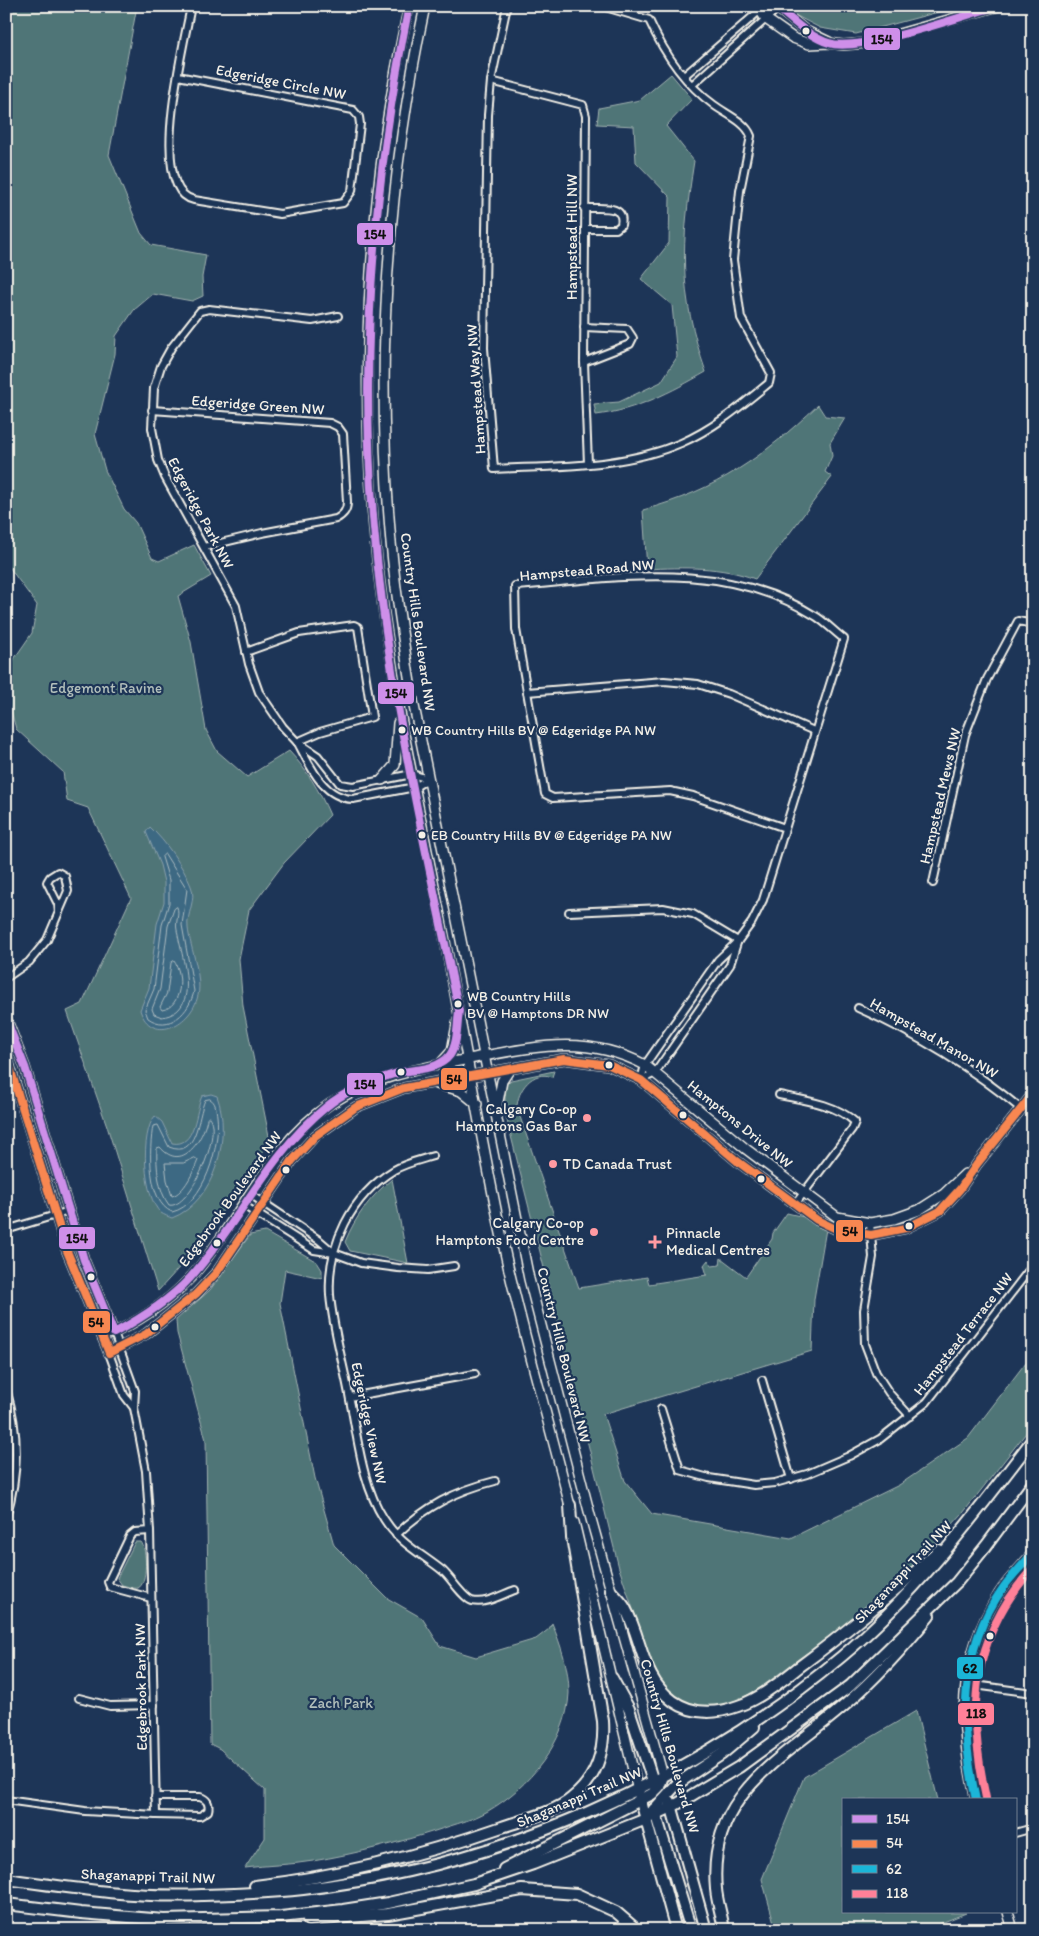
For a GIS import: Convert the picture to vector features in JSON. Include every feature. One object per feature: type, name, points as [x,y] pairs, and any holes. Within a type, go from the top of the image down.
[{"type":"main road","name":"Country Hills Boulevard NW","points":[[409,6],[384,141],[374,240],[369,336],[369,443],[375,538],[399,710],[508,1266],[570,1505],[612,1678],[647,1792],[646,1819],[676,1930]]},
{"type":"main road","name":"Country Hills Boulevard NW","points":[[426,6],[407,94],[394,186],[386,315],[384,422],[389,519],[397,590],[412,700],[529,1279],[611,1591],[663,1776],[665,1796]]},
{"type":"main road","points":[[760,8],[766,20],[802,42],[844,45],[868,43],[998,6]]},
{"type":"main road","points":[[776,8],[806,31],[829,43]]},
{"type":"main road","points":[[382,780],[395,765],[399,710]]},
{"type":"main road","points":[[436,1066],[452,1051],[459,1011]]},
{"type":"main road","points":[[6,1018],[28,1075],[84,1260],[118,1340]]},
{"type":"main road","name":"Hamptons Drive NW","points":[[468,1059],[565,1044],[613,1051],[645,1065],[746,1149],[803,1193],[837,1216],[870,1223],[894,1219],[919,1210],[944,1194],[976,1164]]},
{"type":"main road","points":[[6,1054],[78,1281],[109,1353]]},
{"type":"main road","name":"Edgebrook Boulevard NW","points":[[109,1353],[118,1340],[185,1283],[204,1261],[290,1139],[329,1105],[353,1090],[379,1079],[468,1059]]},
{"type":"main road","name":"Hamptons Drive NW","points":[[471,1075],[564,1059],[589,1060],[609,1065],[641,1080],[736,1161],[817,1220],[836,1229],[871,1235],[906,1228],[940,1211],[960,1189],[976,1164],[1033,1094]]},
{"type":"main road","points":[[495,1117],[501,1086],[510,1069]]},
{"type":"main road","name":"Edgebrook Boulevard NW","points":[[118,1340],[146,1334],[196,1294],[217,1272],[297,1155],[334,1121],[380,1096],[471,1075]]},
{"type":"main road","points":[[431,1083],[461,1091],[477,1105]]},
{"type":"main road","name":"Shaganappi Trail NW","points":[[663,1776],[780,1705],[843,1655],[903,1598],[972,1519],[1033,1438]]},
{"type":"main road","points":[[724,1930],[716,1889],[718,1853],[726,1823],[741,1795],[762,1771],[846,1704],[904,1648],[986,1546],[1033,1483]]},
{"type":"main road","points":[[228,1893],[248,1886],[296,1881],[357,1870],[442,1848],[534,1817],[571,1799],[590,1780],[603,1751],[603,1721],[572,1537],[570,1505]]},
{"type":"main road","points":[[611,1591],[625,1608],[652,1680],[673,1701],[695,1712],[714,1712],[738,1706],[760,1697],[838,1638],[898,1589],[972,1519]]},
{"type":"main road","points":[[976,1798],[968,1767],[963,1716],[970,1657],[984,1621],[1000,1592],[1033,1553]]},
{"type":"main road","points":[[655,1811],[672,1807],[739,1767],[850,1686],[957,1582]]},
{"type":"main road","points":[[612,1678],[629,1709],[647,1792],[655,1811],[690,1930]]},
{"type":"main road","points":[[6,1904],[164,1920],[280,1917],[388,1903],[474,1884],[533,1864],[646,1819],[677,1784],[722,1754],[780,1705]]},
{"type":"main road","points":[[474,1884],[647,1792],[663,1776]]},
{"type":"main road","points":[[647,1792],[665,1796],[672,1807]]},
{"type":"main road","name":"Shaganappi Trail NW","points":[[6,1879],[85,1890],[165,1895],[301,1890],[370,1879],[439,1864],[522,1838],[647,1792]]},
{"type":"main road","name":"Country Hills Boulevard NW","points":[[672,1807],[706,1930]]},
{"type":"main road","points":[[280,1917],[295,1921],[388,1914],[522,1890],[577,1894],[616,1912],[637,1930]]},
{"type":"main road","points":[[1009,1914],[1013,1930]]},
{"type":"street","name":"Edgeridge Circle NW","points":[[178,76],[353,110],[359,117],[360,124],[352,192],[347,200],[338,205],[280,214],[187,198],[181,192],[175,179],[169,151],[171,117],[178,76],[191,6]]},
{"type":"street","name":"Hampstead Way NW","points":[[507,6],[491,81],[488,116],[484,348],[494,468],[588,464],[635,458],[682,443],[725,418],[769,383],[771,373],[741,318],[733,260],[740,191],[751,136],[748,128],[711,104],[692,85],[660,44],[649,20],[602,6]]},
{"type":"street","points":[[684,76],[760,8]]},
{"type":"street","points":[[692,85],[766,20],[776,8]]},
{"type":"street","name":"Hampstead Hill NW","points":[[491,81],[583,105],[586,116],[584,362],[588,464]]},
{"type":"street","points":[[584,208],[615,209],[620,212],[622,218],[621,225],[616,228],[585,229]]},
{"type":"street","name":"Edgeridge Park NW","points":[[338,316],[312,321],[209,309],[200,311],[179,337],[162,366],[154,388],[152,428],[158,460],[165,477],[236,606],[246,652],[262,696],[273,715],[297,742],[309,764],[328,790],[339,797],[353,799],[415,786],[428,779]]},
{"type":"street","points":[[584,327],[627,329],[633,338],[630,344],[584,362]]},
{"type":"street","name":"Edgeridge Green NW","points":[[152,410],[330,423],[338,427],[343,434],[347,502],[346,510],[340,516],[336,519],[262,532],[204,547]]},
{"type":"street","name":"Hampstead Road NW","points":[[641,1080],[645,1065],[718,960],[738,941],[752,922],[763,900],[844,639],[817,617],[785,601],[757,589],[716,579],[691,576],[646,576],[515,586],[516,629],[545,794],[553,798],[670,790],[693,796],[785,828]]},
{"type":"street","name":"Hampstead Mews NW","points":[[933,883],[965,734],[987,679],[1018,620],[1033,624]]},
{"type":"street","points":[[246,652],[299,633],[354,625],[358,628],[372,717],[320,732],[297,742]]},
{"type":"street","points":[[527,692],[664,681],[698,684],[729,694],[814,731]]},
{"type":"street","name":"Edgeridge Park NW","points":[[297,742],[318,756],[336,781],[342,785],[353,786],[412,774],[428,779]]},
{"type":"street","points":[[6,978],[22,969],[47,940],[59,913],[69,887],[65,876],[58,872],[50,876],[47,884],[58,904],[59,913]]},
{"type":"street","points":[[569,912],[663,908],[693,914],[738,941]]},
{"type":"street","name":"Hampstead Road NW","points":[[655,1074],[730,965],[738,941]]},
{"type":"street","name":"Hampstead Manor NW","points":[[858,1008],[887,1021],[985,1080],[1021,1109]]},
{"type":"street","points":[[641,1080],[655,1074]]},
{"type":"street","points":[[779,1095],[815,1103],[847,1114],[855,1122],[852,1130],[796,1203]]},
{"type":"street","name":"Edgeridge View NW","points":[[433,1156],[395,1169],[372,1186],[348,1216],[334,1253],[330,1296],[369,1487],[378,1509],[396,1535],[444,1572],[472,1601],[483,1602],[515,1590]]},
{"type":"street","points":[[250,1194],[320,1240],[334,1253]]},
{"type":"street","points":[[243,1205],[314,1250],[334,1253],[361,1262],[398,1268],[428,1270],[454,1266]]},
{"type":"street","points":[[6,1230],[69,1212]]},
{"type":"street","points":[[870,1223],[873,1257],[864,1310],[865,1344],[876,1373],[889,1393],[910,1416]]},
{"type":"street","name":"Hampstead Terrace NW","points":[[661,1410],[680,1470],[709,1478],[754,1485],[791,1479],[856,1452],[880,1439],[927,1402],[1033,1265]]},
{"type":"street","name":"Edgebrook Boulevard NW","points":[[102,1338],[118,1340]]},
{"type":"street","name":"Edgebrook Park NW","points":[[118,1340],[135,1391],[134,1408],[146,1471],[152,1598],[156,1815]]},
{"type":"street","name":"Edgebrook Park NW","points":[[109,1353],[124,1395],[134,1408]]},
{"type":"street","points":[[350,1397],[475,1374]]},
{"type":"street","points":[[762,1380],[791,1479]]},
{"type":"street","points":[[6,1389],[14,1420],[16,1446],[15,1478],[6,1517]]},
{"type":"street","points":[[396,1535],[413,1519],[441,1500],[494,1481]]},
{"type":"street","points":[[150,1531],[135,1532],[130,1536],[108,1582],[110,1587],[116,1591],[152,1598]]},
{"type":"street","points":[[966,1684],[1033,1693]]},
{"type":"street","points":[[79,1698],[110,1706],[154,1705]]},
{"type":"street","points":[[6,1800],[85,1811],[156,1815],[200,1816],[208,1811],[209,1805],[206,1800],[200,1797],[155,1797]]},
{"type":"street","points":[[1016,1833],[1033,1828]]},
{"type":"green space","name":"Edgemont Ravine","points":[[6,6],[137,6],[109,155],[141,233],[151,245],[206,255],[202,277],[203,296],[192,301],[153,294],[134,310],[116,336],[115,354],[95,434],[105,470],[124,509],[136,523],[152,558],[159,561],[194,545],[211,576],[178,596],[191,642],[206,730],[217,751],[247,777],[289,751],[312,781],[330,815],[284,863],[249,910],[239,959],[243,1006],[270,1141],[204,1237],[158,1291],[107,1126],[67,1011],[82,1004],[131,898],[88,808],[67,801],[63,772],[16,729],[6,693],[8,677],[14,659],[32,633],[37,605],[6,563]]},
{"type":"green space","points":[[786,6],[961,6],[856,34],[820,28],[791,13]]},
{"type":"green space","points":[[671,74],[692,99],[666,126],[694,161],[686,218],[686,292],[690,317],[706,372],[653,399],[626,409],[596,415],[594,404],[619,402],[661,382],[677,357],[672,305],[641,279],[669,243],[670,197],[636,162],[634,126],[597,124],[599,108],[640,100]]},
{"type":"green space","points":[[818,405],[825,416],[845,418],[830,443],[832,456],[825,472],[832,477],[755,579],[715,570],[688,568],[647,569],[643,510],[694,492],[738,470],[778,441]]},
{"type":"green space","points":[[554,1071],[552,1077],[539,1076],[527,1083],[520,1094],[517,1108],[579,1288],[647,1277],[649,1284],[707,1275],[704,1265],[708,1260],[712,1266],[720,1265],[721,1258],[746,1277],[787,1213],[804,1217],[826,1229],[814,1299],[812,1351],[603,1414],[625,1481],[652,1514],[791,1538],[899,1485],[968,1438],[1033,1353],[1033,1424],[963,1513],[919,1561],[859,1614],[760,1688],[733,1703],[710,1707],[688,1703],[673,1694],[661,1681],[651,1662],[619,1568],[505,1112],[505,1085],[511,1080]]},
{"type":"green space","points":[[392,1179],[408,1263],[350,1251],[345,1242],[364,1207]]},
{"type":"green space","name":"Zach Park","points":[[265,1232],[317,1262],[322,1270],[322,1278],[285,1270],[280,1303],[315,1478],[334,1545],[387,1598],[422,1618],[440,1646],[476,1657],[536,1639],[549,1629],[552,1623],[566,1666],[569,1693],[567,1711],[561,1729],[543,1762],[517,1790],[482,1814],[464,1822],[423,1835],[360,1852],[304,1862],[245,1868],[265,1838],[265,1790],[220,1749],[210,1744],[206,1440],[177,1333],[176,1320],[210,1290],[250,1235]]},
{"type":"green space","points":[[135,1542],[141,1542],[143,1546],[146,1566],[144,1580],[141,1585],[138,1588],[132,1588],[122,1585],[117,1578]]},
{"type":"green space","points":[[916,1711],[938,1798],[842,1798],[842,1914],[964,1914],[924,1930],[776,1930],[762,1879],[804,1777]]},
{"type":"water","points":[[150,827],[174,855],[193,891],[188,928],[199,983],[199,991],[193,1009],[178,1023],[161,1029],[152,1026],[145,1020],[140,1010],[149,988],[157,924],[164,902],[164,882],[160,865],[146,832]]},
{"type":"water","points":[[211,1094],[217,1096],[221,1112],[221,1148],[216,1166],[209,1183],[199,1198],[187,1210],[172,1218],[161,1213],[150,1194],[147,1180],[146,1150],[150,1124],[155,1116],[162,1122],[172,1143],[180,1143],[186,1140],[190,1134],[202,1096]]},
{"type":"transit line","name":"154","points":[[6,1019],[25,1067],[84,1260],[114,1333],[155,1308],[190,1278],[208,1257],[270,1167],[305,1126],[333,1101],[358,1087],[376,1080],[401,1072],[431,1067],[445,1060],[453,1050],[459,1011],[422,835],[390,658],[375,539],[370,472],[368,405],[372,271],[386,138],[409,6]]},
{"type":"transit line","name":"154","points":[[775,6],[815,37],[829,43],[843,45],[863,43],[911,32],[997,6]]},
{"type":"transit line","name":"54","points":[[6,1055],[67,1251],[109,1353],[146,1334],[196,1294],[217,1272],[292,1161],[315,1136],[356,1107],[404,1088],[564,1059],[609,1065],[641,1080],[737,1161],[817,1220],[836,1229],[871,1235],[906,1228],[940,1211],[960,1189],[977,1164],[1033,1094]]},
{"type":"transit line","name":"62","points":[[976,1798],[967,1745],[966,1718],[970,1664],[988,1612],[1006,1583],[1033,1553]]},
{"type":"transit line","name":"118","points":[[986,1798],[976,1735],[976,1705],[979,1676],[985,1648],[996,1621],[1012,1594],[1033,1568]]},
{"type":"place","name":"WB Country Hills BV @ Edgeridge PA NW","points":[[402,730]]},
{"type":"place","name":"EB Country Hills BV @ Edgeridge PA NW","points":[[422,835]]},
{"type":"place","name":"WB Country Hills BV @ Hamptons DR NW","points":[[458,1004]]},
{"type":"place","name":"Calgary Co-op Hamptons Gas Bar","points":[[587,1118]]},
{"type":"place","name":"TD Canada Trust","points":[[553,1164]]},
{"type":"place","name":"Calgary Co-op Hamptons Food Centre","points":[[594,1232]]},
{"type":"place","name":"Pinnacle Medical Centres","points":[[655,1242]]}]
